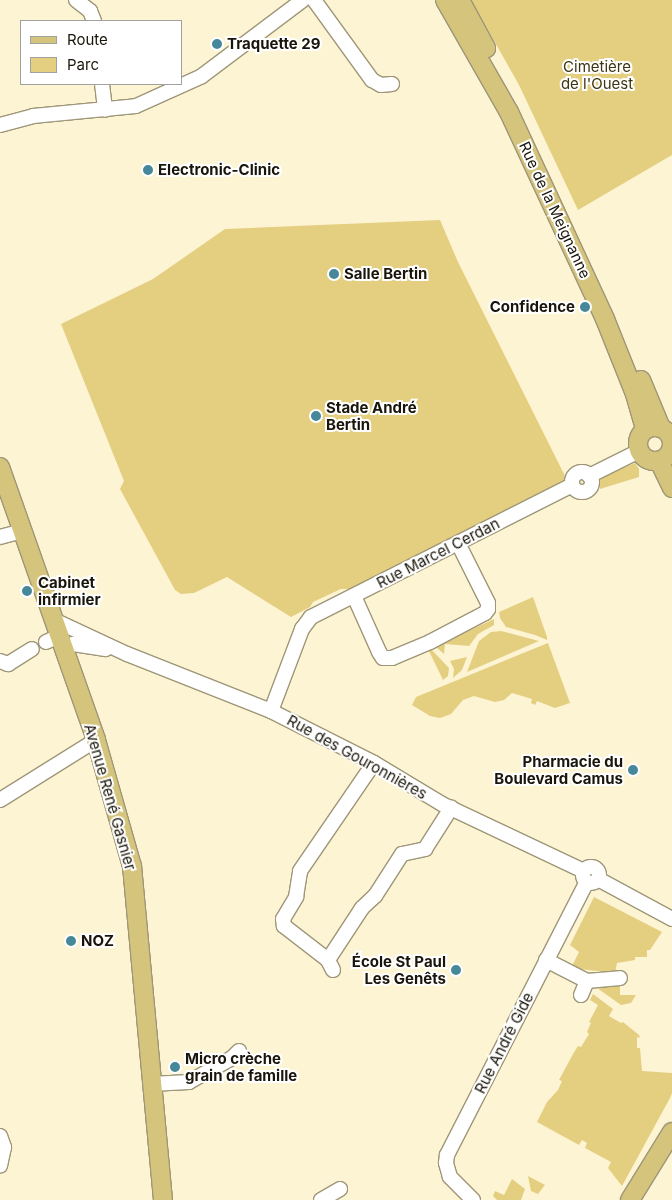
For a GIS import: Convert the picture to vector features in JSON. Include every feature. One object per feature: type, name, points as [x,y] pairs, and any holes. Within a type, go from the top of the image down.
[{"type":"main road","name":"Rue de la Meignanne","points":[[445,0],[509,112],[605,318],[635,394],[664,442]]},
{"type":"main road","name":"Rue de la Meignanne","points":[[460,0],[523,114],[629,349],[664,442],[672,488]]},
{"type":"main road","points":[[639,451],[648,460],[664,442]]},
{"type":"main road","name":"Avenue René Gasnier","points":[[0,467],[56,637],[96,740],[132,866],[163,1200]]},
{"type":"main road","points":[[630,1200],[672,1132]]},
{"type":"street","points":[[76,0],[90,11],[94,20]]},
{"type":"street","points":[[0,125],[33,116],[136,106],[202,76],[304,0]]},
{"type":"street","points":[[314,0],[372,80],[381,85],[392,84]]},
{"type":"street","points":[[102,85],[105,110]]},
{"type":"street","name":"Rue Marcel Cerdan","points":[[271,711],[304,624],[311,617],[572,485],[579,491],[587,490],[591,482],[589,476],[639,451]]},
{"type":"street","points":[[0,537],[22,531]]},
{"type":"street","points":[[354,596],[379,652],[384,658],[392,658],[430,642],[485,613],[488,609],[488,603],[458,543]]},
{"type":"street","name":"Rue des Gouronnières","points":[[56,637],[74,644],[127,654]]},
{"type":"street","name":"Rue des Gouronnières","points":[[56,637],[127,654],[271,711],[374,763],[451,808],[672,919]]},
{"type":"street","points":[[0,661],[8,664],[32,649]]},
{"type":"street","points":[[0,800],[96,740]]},
{"type":"street","points":[[374,763],[300,871],[296,898],[283,919],[284,926],[331,965],[362,908],[375,896],[402,854],[425,849],[451,808]]},
{"type":"street","name":"Rue André Gide","points":[[465,1198],[450,1177],[446,1163],[447,1155],[589,877]]},
{"type":"street","points":[[546,960],[587,981],[620,978]]},
{"type":"street","points":[[581,996],[587,981]]},
{"type":"street","points":[[152,1084],[189,1082],[232,1058],[239,1051]]},
{"type":"street","points":[[0,1136],[4,1154],[0,1166]]},
{"type":"street","points":[[322,1200],[340,1189]]},
{"type":"green space","name":"Cimetière de l'Ouest","points":[[471,0],[672,0],[672,155],[578,210],[519,85]]},
{"type":"green space","name":"Stade André Bertin","points":[[440,220],[458,262],[567,480],[353,589],[341,589],[313,602],[310,607],[291,617],[227,577],[194,593],[181,594],[175,590],[120,489],[124,481],[61,324],[153,279],[225,229]]},
{"type":"green space","points":[[635,463],[639,469],[639,477],[600,489],[599,482],[602,477]]},
{"type":"green space","points":[[533,597],[547,640],[506,627],[500,618],[499,612]]},
{"type":"green space","points":[[494,619],[494,625],[478,634],[469,646],[445,644],[444,654],[436,646]]},
{"type":"green space","points":[[501,631],[539,641],[467,672],[479,641],[491,632]]},
{"type":"green space","points":[[548,643],[570,703],[555,708],[537,701],[535,705],[531,703],[532,699],[512,693],[504,700],[495,702],[474,696],[463,700],[451,714],[440,718],[430,716],[412,705],[416,697]]},
{"type":"green space","points":[[430,648],[449,668],[448,676],[443,680],[428,649]]},
{"type":"green space","points":[[467,657],[462,670],[453,678],[454,669],[450,661]]},
{"type":"green space","points":[[594,897],[662,932],[650,950],[647,950],[647,957],[635,957],[635,960],[617,963],[615,973],[579,969],[572,966],[579,952],[570,945]]},
{"type":"green space","points":[[620,984],[620,995],[636,995],[631,1003],[621,1005],[597,988]]},
{"type":"green space","points":[[593,994],[613,1009],[609,1016],[621,1023],[623,1022],[639,1035],[640,1038],[637,1037],[637,1048],[640,1048],[642,1071],[672,1073],[672,1093],[670,1098],[622,1186],[608,1168],[611,1162],[585,1148],[587,1143],[582,1140],[579,1145],[537,1122],[547,1102],[558,1090],[562,1081],[559,1080],[573,1054],[578,1046],[581,1047],[589,1034],[587,1032],[591,1023],[589,1022],[598,1005],[590,1000]]},
{"type":"green space","points":[[528,1176],[545,1185],[538,1194],[531,1191]]},
{"type":"green space","points":[[512,1179],[525,1189],[521,1200],[497,1200],[493,1196],[495,1191],[504,1195]]},
{"type":"place","name":"Traquette 29","points":[[217,44]]},
{"type":"place","name":"Electronic-Clinic","points":[[148,170]]},
{"type":"place","name":"Salle Bertin","points":[[334,274]]},
{"type":"place","name":"Confidence","points":[[585,307]]},
{"type":"place","name":"Stade André Bertin","points":[[316,416]]},
{"type":"place","name":"Cabinet infirmier","points":[[27,591]]},
{"type":"place","name":"Pharmacie du Boulevard Camus","points":[[633,770]]},
{"type":"place","name":"NOZ","points":[[71,941]]},
{"type":"place","name":"École St Paul Les Genêts","points":[[456,970]]},
{"type":"place","name":"Micro crèche grain de famille","points":[[175,1067]]}]
